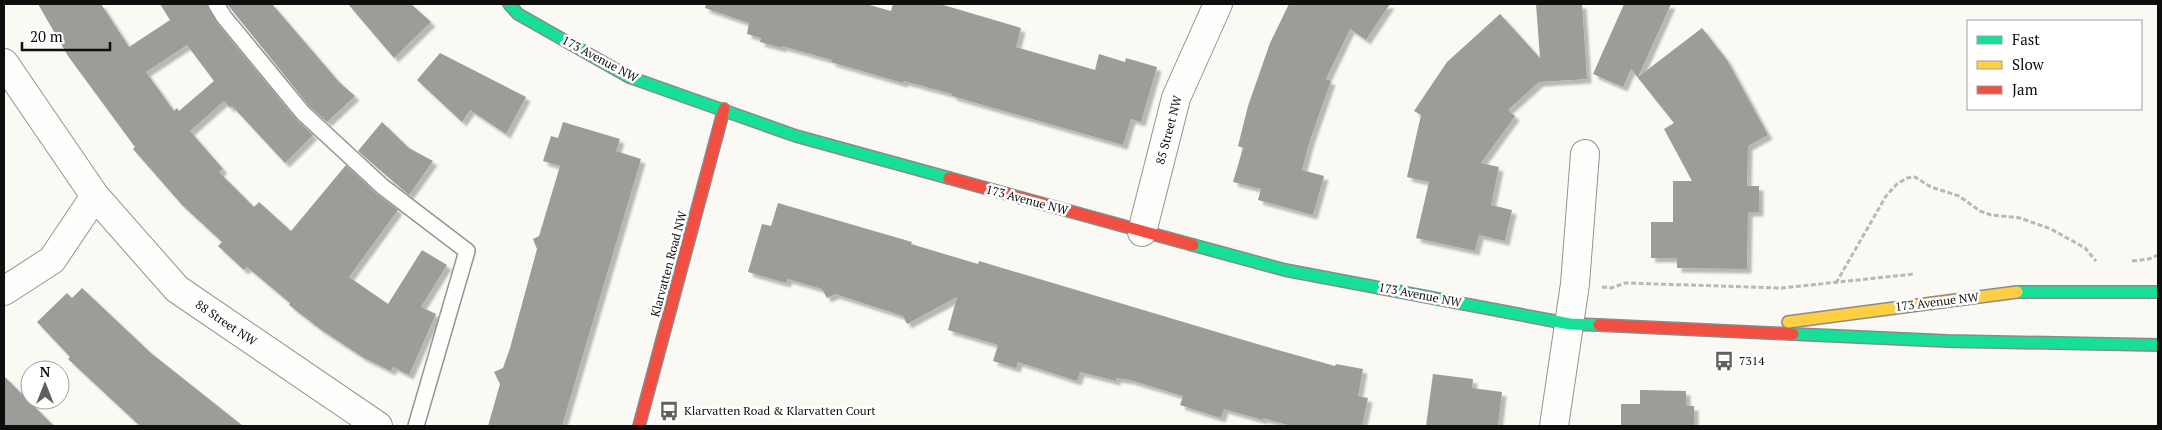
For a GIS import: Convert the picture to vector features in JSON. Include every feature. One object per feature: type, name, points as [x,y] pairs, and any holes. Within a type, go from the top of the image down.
[{"type":"street","name":"173 Avenue NW","points":[[509,4],[518,14],[629,77],[796,136],[1285,270],[1570,324],[1947,341],[2158,345]]},
{"type":"street","name":"85 Street NW","points":[[1142,232],[1176,98],[1218,4]]},
{"type":"street","name":"88 Street NW","points":[[4,64],[95,196],[177,289],[378,426]]},
{"type":"street","name":"Klarvatten Road NW","points":[[639,426],[724,109]]},
{"type":"street","points":[[1554,426],[1575,284],[1585,154]]},
{"type":"street","points":[[4,290],[52,260],[95,196]]},
{"type":"street","name":"173 Avenue NW","points":[[1717,332],[2017,292],[2158,292]]},
{"type":"lane","points":[[216,4],[224,17],[303,113],[383,186],[467,251],[416,426]]},
{"type":"path","points":[[1836,283],[1886,196],[1897,184],[1907,178],[1915,177],[1931,187],[1959,196],[1980,211],[1991,215],[2020,218],[2051,229],[2084,248],[2096,261]]},
{"type":"path","points":[[2126,261],[2149,259],[2158,255]]},
{"type":"path","points":[[2087,262],[2103,261]]},
{"type":"path","points":[[1575,284],[1611,288],[1626,283],[1782,288],[1920,273]]},
{"type":"building","points":[[38,4],[101,4],[129,47],[170,20],[160,4],[207,4],[217,23],[296,119],[313,135],[285,163],[232,106],[230,108],[224,101],[190,131],[223,169],[219,172],[254,207],[259,202],[291,231],[346,165],[377,194],[398,210],[349,277],[388,304],[422,250],[447,265],[421,307],[436,314],[409,375],[393,367],[391,371],[364,358],[320,329],[289,305],[290,303],[247,267],[244,270],[218,246],[222,242],[182,205],[133,149],[135,147],[68,56]],"holes":[[[187,45],[214,81],[179,111],[177,108],[174,111],[146,72]]]},
{"type":"building","points":[[227,4],[272,4],[339,82],[355,96],[327,122],[310,107]]},
{"type":"building","points":[[348,4],[411,4],[431,22],[394,58]]},
{"type":"building","points":[[706,4],[866,4],[891,11],[893,4],[940,4],[1021,28],[1016,47],[1095,70],[1099,54],[1125,62],[1126,58],[1157,67],[1141,122],[1131,119],[1123,145],[952,96],[952,94],[904,81],[903,83],[831,62],[832,60],[760,42],[761,38],[747,34],[749,23],[705,8]]},
{"type":"building","points":[[1289,4],[1390,4],[1366,40],[1350,29],[1326,79],[1331,81],[1310,140],[1302,170],[1324,176],[1313,215],[1258,200],[1261,189],[1233,182],[1243,148],[1238,146],[1248,106],[1270,43]]},
{"type":"building","points":[[1536,4],[1582,4],[1587,79],[1539,82],[1508,110],[1515,116],[1481,163],[1499,167],[1491,205],[1512,210],[1505,241],[1479,235],[1475,251],[1416,238],[1429,182],[1407,177],[1421,115],[1414,111],[1447,62],[1500,14],[1540,58]]},
{"type":"building","points":[[1624,4],[1671,4],[1638,77],[1702,28],[1727,60],[1768,135],[1748,146],[1747,186],[1759,186],[1759,212],[1748,212],[1747,269],[1677,268],[1677,258],[1651,258],[1651,222],[1673,222],[1673,181],[1692,181],[1664,129],[1674,123],[1631,69],[1623,87],[1593,74]]},
{"type":"building","points":[[440,53],[526,97],[506,134],[470,110],[462,122],[417,80]]},
{"type":"building","points":[[382,122],[409,148],[433,161],[409,195],[358,151]]},
{"type":"building","points":[[563,122],[620,139],[616,151],[641,159],[562,426],[488,426],[500,384],[494,372],[503,368],[510,348],[537,249],[533,239],[539,236],[560,166],[543,161],[551,136],[558,138]]},
{"type":"building","points":[[778,203],[912,242],[911,244],[978,264],[979,261],[1257,344],[1335,366],[1336,364],[1363,369],[1358,396],[1368,398],[1362,426],[1291,426],[1224,409],[1221,418],[1180,405],[1183,396],[1130,380],[1116,378],[1116,381],[1080,372],[1077,381],[1018,362],[1016,368],[993,361],[998,345],[948,330],[957,297],[907,324],[903,316],[835,294],[827,298],[822,289],[788,279],[786,283],[748,272],[762,224],[771,226]]},
{"type":"building","points":[[82,288],[151,353],[243,426],[140,426],[68,359],[70,357],[37,322],[67,293],[72,298]]},
{"type":"building","points":[[1433,374],[1473,379],[1472,388],[1502,392],[1498,426],[1426,426]]},
{"type":"building","points":[[4,376],[20,392],[20,410],[38,410],[54,426],[4,426]]},
{"type":"building","points":[[1640,390],[1686,391],[1686,406],[1694,406],[1694,426],[1621,426],[1621,404],[1640,404]]},
{"type":"traffic: fast","points":[[509,4],[518,14],[629,77],[796,136],[949,178]]},
{"type":"traffic: fast","points":[[1193,245],[1285,270],[1570,324],[1599,325]]},
{"type":"traffic: fast","points":[[2017,292],[2158,292]]},
{"type":"traffic: fast","points":[[1793,334],[1947,341],[2158,345]]},
{"type":"traffic: slow","points":[[1788,322],[2017,292]]},
{"type":"traffic: jam","points":[[639,426],[724,109]]},
{"type":"traffic: jam","points":[[949,178],[1193,245]]},
{"type":"traffic: jam","points":[[1599,325],[1793,334]]},
{"type":"place","name":"7314","points":[[1724,361]]},
{"type":"place","name":"Klarvatten Road & Klarvatten Court","points":[[669,411]]}]
